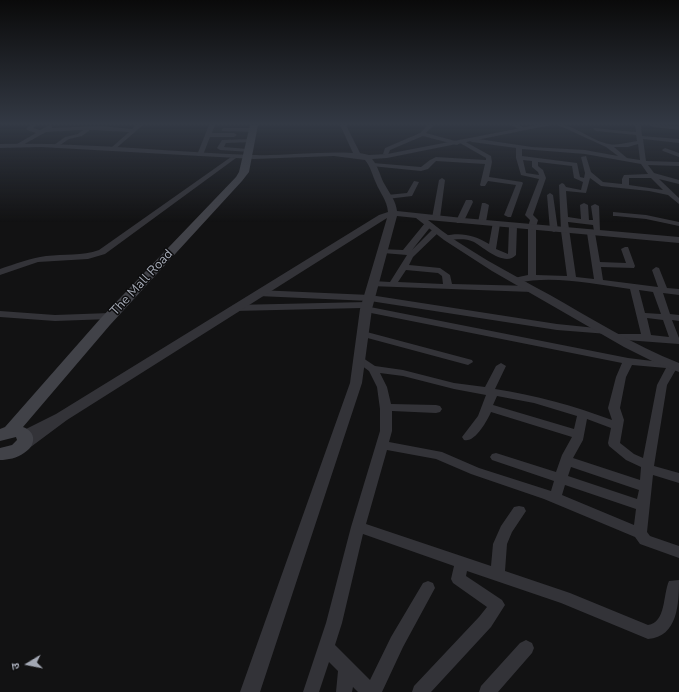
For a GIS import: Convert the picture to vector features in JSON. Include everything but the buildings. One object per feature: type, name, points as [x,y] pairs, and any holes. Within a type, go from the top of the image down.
[{"type":"main road","name":"The Mall Road","points":[[9,441],[111,319],[228,196],[244,172],[249,157]]},
{"type":"street","points":[[225,157],[244,157]]},
{"type":"street","points":[[283,157],[373,157]]},
{"type":"street","points":[[488,157],[489,162],[484,182],[520,183],[508,215]]},
{"type":"street","points":[[572,279],[565,231],[562,187],[584,192],[588,178],[584,157]]},
{"type":"street","points":[[616,157],[643,163],[679,164]]},
{"type":"street","points":[[642,157],[643,163],[652,175],[679,202]]},
{"type":"street","points":[[0,272],[34,261],[62,257],[83,257],[102,252],[232,158]]},
{"type":"street","points":[[365,158],[421,169],[425,168],[432,160],[436,159],[489,162]]},
{"type":"street","points":[[250,692],[356,383],[369,299],[383,252],[392,210],[392,204],[365,158]]},
{"type":"street","points":[[365,158],[374,184],[386,205],[392,210],[417,215],[433,224],[447,238],[532,289],[609,334],[676,367]]},
{"type":"street","points":[[543,178],[523,174],[519,158],[575,164],[577,178],[588,178],[602,185],[649,189],[672,194]]},
{"type":"street","points":[[532,277],[532,227],[534,220],[528,215],[543,178],[541,171],[535,167],[535,160]]},
{"type":"street","points":[[626,187],[626,176],[652,175],[679,182]]},
{"type":"street","points":[[369,299],[392,285],[410,256],[433,224],[442,180]]},
{"type":"street","points":[[387,197],[410,194],[416,182]]},
{"type":"street","points":[[550,195],[554,230]]},
{"type":"street","points":[[460,221],[469,202]]},
{"type":"street","points":[[482,222],[485,205]]},
{"type":"street","points":[[584,205],[585,222]]},
{"type":"street","points":[[595,206],[596,223],[594,233],[599,282]]},
{"type":"street","points":[[9,441],[61,418],[392,210]]},
{"type":"street","points":[[616,214],[646,217],[679,224]]},
{"type":"street","points":[[564,219],[596,223]]},
{"type":"street","points":[[383,252],[405,253],[433,224],[460,221],[679,240]]},
{"type":"street","points":[[492,249],[496,224]]},
{"type":"street","points":[[447,238],[465,236],[478,240],[504,256],[511,257],[513,226]]},
{"type":"street","points":[[596,264],[631,266],[625,249]]},
{"type":"street","points":[[403,267],[440,271],[446,275],[448,287]]},
{"type":"street","points":[[656,270],[666,317],[677,341]]},
{"type":"street","points":[[517,280],[532,277],[572,279],[679,292]]},
{"type":"street","points":[[392,285],[532,289]]},
{"type":"street","points":[[634,287],[647,338]]},
{"type":"street","points":[[258,293],[369,299],[557,327],[677,341]]},
{"type":"street","points":[[234,308],[369,299],[628,361],[676,367]]},
{"type":"street","points":[[0,314],[55,318],[111,319]]},
{"type":"street","points":[[640,314],[679,318]]},
{"type":"street","points":[[363,334],[468,362]]},
{"type":"street","points":[[311,692],[334,623],[358,527],[386,431],[386,406],[382,387],[373,369],[360,360]]},
{"type":"street","points":[[628,361],[621,377],[614,408],[618,418],[615,446],[630,457],[647,466],[679,478]]},
{"type":"street","points":[[468,437],[483,417],[488,407],[490,392],[501,366]]},
{"type":"street","points":[[640,533],[647,466],[662,385],[676,367]]},
{"type":"street","points":[[373,369],[389,370],[447,384],[527,398],[583,413],[617,426]]},
{"type":"street","points":[[386,406],[436,409]]},
{"type":"street","points":[[488,407],[578,435]]},
{"type":"street","points":[[555,498],[567,460],[578,435],[583,413]]},
{"type":"street","points":[[383,445],[438,455],[475,471],[555,498],[640,533],[645,540],[679,552]]},
{"type":"street","points":[[496,457],[643,506]]},
{"type":"street","points":[[567,460],[645,487]]},
{"type":"street","points":[[497,574],[500,544],[506,530],[519,511]]},
{"type":"street","points":[[358,527],[565,598],[653,633],[662,628],[670,608],[674,586],[679,586]]},
{"type":"street","points":[[420,692],[485,622],[497,605],[458,579],[462,562]]},
{"type":"street","points":[[374,692],[397,642],[428,588]]},
{"type":"street","points":[[326,647],[370,692]]},
{"type":"street","points":[[487,692],[526,648]]},
{"type":"street","points":[[344,692],[347,668]]}]
